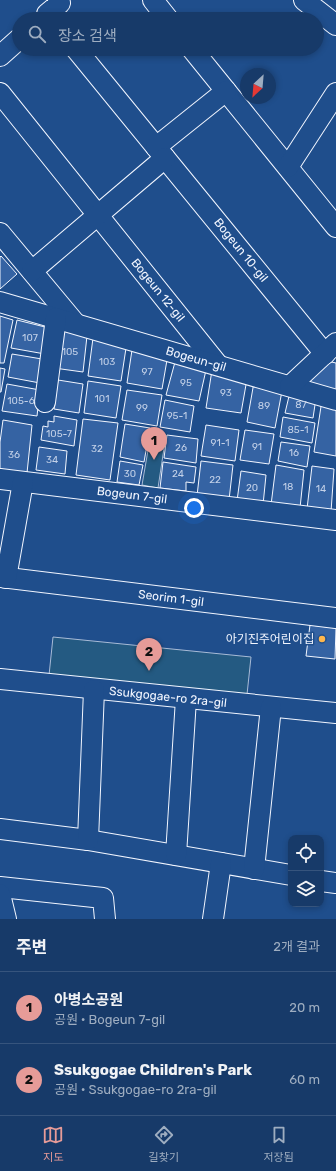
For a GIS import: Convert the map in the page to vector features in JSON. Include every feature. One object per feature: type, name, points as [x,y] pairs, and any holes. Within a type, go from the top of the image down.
[{"type":"street","points":[[153,0],[162,12]]},
{"type":"street","points":[[304,0],[319,12]]},
{"type":"street","points":[[324,16],[336,25]]},
{"type":"street","points":[[0,56],[12,45]]},
{"type":"street","name":"Bogeun 10-gil","points":[[82,56],[161,152],[330,348]]},
{"type":"street","points":[[198,56],[336,227]]},
{"type":"street","points":[[32,272],[98,215],[161,152],[226,91]]},
{"type":"street","name":"Bogeun 12-gil","points":[[0,92],[218,365]]},
{"type":"street","points":[[288,167],[336,92]]},
{"type":"street","points":[[0,233],[75,323]]},
{"type":"street","name":"Bogeun-gil","points":[[0,302],[336,400]]},
{"type":"street","points":[[45,402],[56,318]]},
{"type":"street","points":[[290,386],[330,348]]},
{"type":"street","name":"Bogeun 7-gil","points":[[0,479],[336,520]]},
{"type":"street","name":"Seorim 1-gil","points":[[23,482],[3,577],[336,618]]},
{"type":"street","name":"Ssukgogae-ro 2ra-gil","points":[[0,680],[336,713]]},
{"type":"street","points":[[88,840],[94,690]]},
{"type":"street","points":[[176,855],[186,698]]},
{"type":"street","points":[[254,869],[271,707]]},
{"type":"street","points":[[0,829],[88,840],[288,875]]},
{"type":"street","points":[[213,919],[221,863]]},
{"type":"street","points":[[324,881],[336,883]]},
{"type":"street","points":[[0,887],[103,898],[105,919]]},
{"type":"street","points":[[0,894],[6,919]]},
{"type":"shaded area","points":[[151,433],[166,435],[158,488],[142,485]]},
{"type":"shaded area","points":[[53,637],[251,657],[246,704],[48,685]]},
{"type":"building","points":[[1,256],[17,274],[0,289],[0,257]]},
{"type":"building","points":[[0,316],[13,320],[4,363],[0,363]]},
{"type":"building","points":[[17,320],[49,328],[45,354],[11,348]]},
{"type":"building","points":[[56,328],[87,336],[83,372],[54,368]]},
{"type":"building","points":[[93,338],[126,348],[121,381],[88,376]]},
{"type":"building","points":[[132,350],[167,360],[162,389],[127,383]]},
{"type":"building","points":[[12,354],[42,359],[40,383],[8,377]]},
{"type":"building","points":[[327,361],[336,363],[336,394],[302,384]]},
{"type":"building","points":[[175,362],[206,370],[199,401],[166,395]]},
{"type":"building","points":[[0,368],[5,369],[1,392],[0,392]]},
{"type":"building","points":[[212,370],[247,379],[241,413],[206,408]]},
{"type":"building","points":[[58,380],[83,384],[79,413],[54,409]]},
{"type":"building","points":[[88,381],[121,386],[116,418],[84,413]]},
{"type":"building","points":[[254,382],[282,391],[275,428],[247,422]]},
{"type":"building","points":[[7,384],[40,390],[37,416],[2,411]]},
{"type":"building","points":[[127,390],[162,395],[157,426],[122,420]]},
{"type":"building","points":[[290,392],[316,398],[313,418],[285,413]]},
{"type":"building","points":[[165,400],[194,406],[190,432],[160,427]]},
{"type":"building","points":[[322,400],[336,404],[336,456],[314,452]]},
{"type":"building","points":[[54,416],[77,420],[74,446],[41,440],[43,426],[48,427],[48,421],[54,422]]},
{"type":"building","points":[[283,417],[315,423],[312,443],[280,437]]},
{"type":"building","points":[[83,419],[118,423],[110,480],[76,475]]},
{"type":"building","points":[[3,420],[32,425],[27,473],[0,469],[0,442]]},
{"type":"building","points":[[125,424],[150,428],[144,462],[120,457]]},
{"type":"building","points":[[206,425],[239,430],[235,461],[201,456]]},
{"type":"building","points":[[245,430],[274,434],[269,464],[240,460]]},
{"type":"building","points":[[167,435],[198,439],[196,463],[164,458]]},
{"type":"building","points":[[281,442],[310,446],[307,467],[278,461]]},
{"type":"building","points":[[39,447],[67,451],[65,474],[36,470]]},
{"type":"building","points":[[120,461],[143,465],[139,485],[117,482]]},
{"type":"building","points":[[201,461],[233,465],[229,500],[197,496]]},
{"type":"building","points":[[163,462],[196,467],[194,483],[186,482],[186,491],[160,488]]},
{"type":"building","points":[[276,465],[304,470],[300,508],[271,505]]},
{"type":"building","points":[[312,466],[334,469],[331,512],[307,509]]},
{"type":"building","points":[[241,471],[266,475],[263,505],[237,501]]},
{"type":"building","name":"아기진주어린이집","points":[[310,625],[336,628],[335,659],[306,656]]},
{"type":"place","name":"아병소공원","points":[[154,460]]},
{"type":"place","name":"아기진주어린이집","points":[[322,639]]},
{"type":"place","name":"Ssukgogae Children's Park","points":[[149,671]]}]
